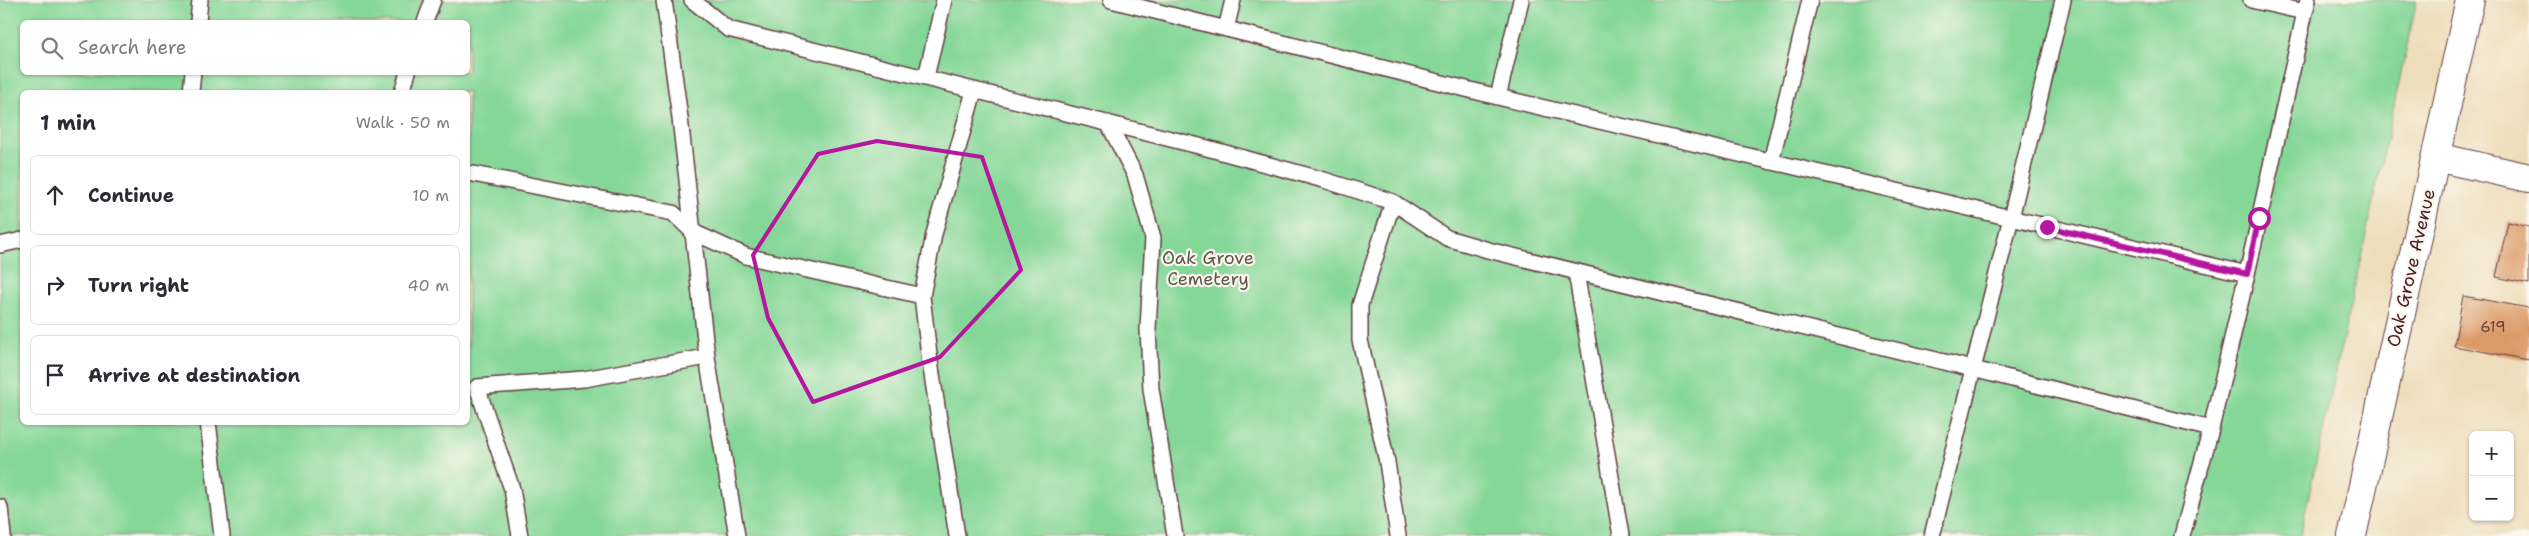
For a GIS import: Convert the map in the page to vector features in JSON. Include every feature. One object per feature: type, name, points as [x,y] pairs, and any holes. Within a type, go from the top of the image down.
[{"type":"street","name":"Oak Grove Avenue","points":[[2352,536],[2470,0]]},
{"type":"street","points":[[2436,156],[2529,178]]},
{"type":"lane","points":[[198,20],[200,0]]},
{"type":"lane","points":[[426,20],[433,0]]},
{"type":"lane","points":[[664,0],[707,357],[737,536]]},
{"type":"lane","points":[[692,0],[728,29],[1108,123],[1306,175],[1393,202],[1447,238],[1576,272],[2211,429]]},
{"type":"lane","points":[[926,77],[944,0]]},
{"type":"lane","points":[[1110,0],[1498,97],[2247,274]]},
{"type":"lane","points":[[1226,29],[1233,0]]},
{"type":"lane","points":[[1498,97],[1521,0]]},
{"type":"lane","points":[[1771,162],[1810,0]]},
{"type":"lane","points":[[1932,536],[2063,0]]},
{"type":"lane","points":[[2182,536],[2211,429],[2307,6],[2251,0]]},
{"type":"lane","points":[[192,90],[193,75]]},
{"type":"lane","points":[[403,90],[407,75]]},
{"type":"lane","points":[[958,536],[929,355],[922,296],[934,234],[974,91]]},
{"type":"lane","points":[[1108,123],[1135,175],[1153,238],[1148,329],[1151,390],[1175,536]]},
{"type":"lane","points":[[470,172],[673,212],[693,232],[746,256],[922,296]]},
{"type":"lane","points":[[1393,202],[1360,304],[1360,340],[1387,462],[1398,536]]},
{"type":"lane","points":[[0,245],[20,240]]},
{"type":"lane","points":[[1576,272],[1621,536]]},
{"type":"lane","points":[[520,536],[512,488],[472,385],[584,379],[707,357]]},
{"type":"lane","points":[[208,425],[222,536]]},
{"type":"lane","points":[[0,507],[3,536]]},
{"type":"highlighted area","points":[[877,141],[982,157],[1021,270],[940,357],[813,402],[768,318],[753,255],[818,154]]},
{"type":"green space","name":"Oak Grove Cemetery","points":[[0,0],[2417,0],[2300,536],[0,536]]},
{"type":"building","points":[[2508,222],[2529,227],[2529,284],[2496,277]]},
{"type":"building","points":[[2463,296],[2529,308],[2529,360],[2454,346]]},
{"type":"route","points":[[2047,227],[2247,274],[2259,218]]}]
